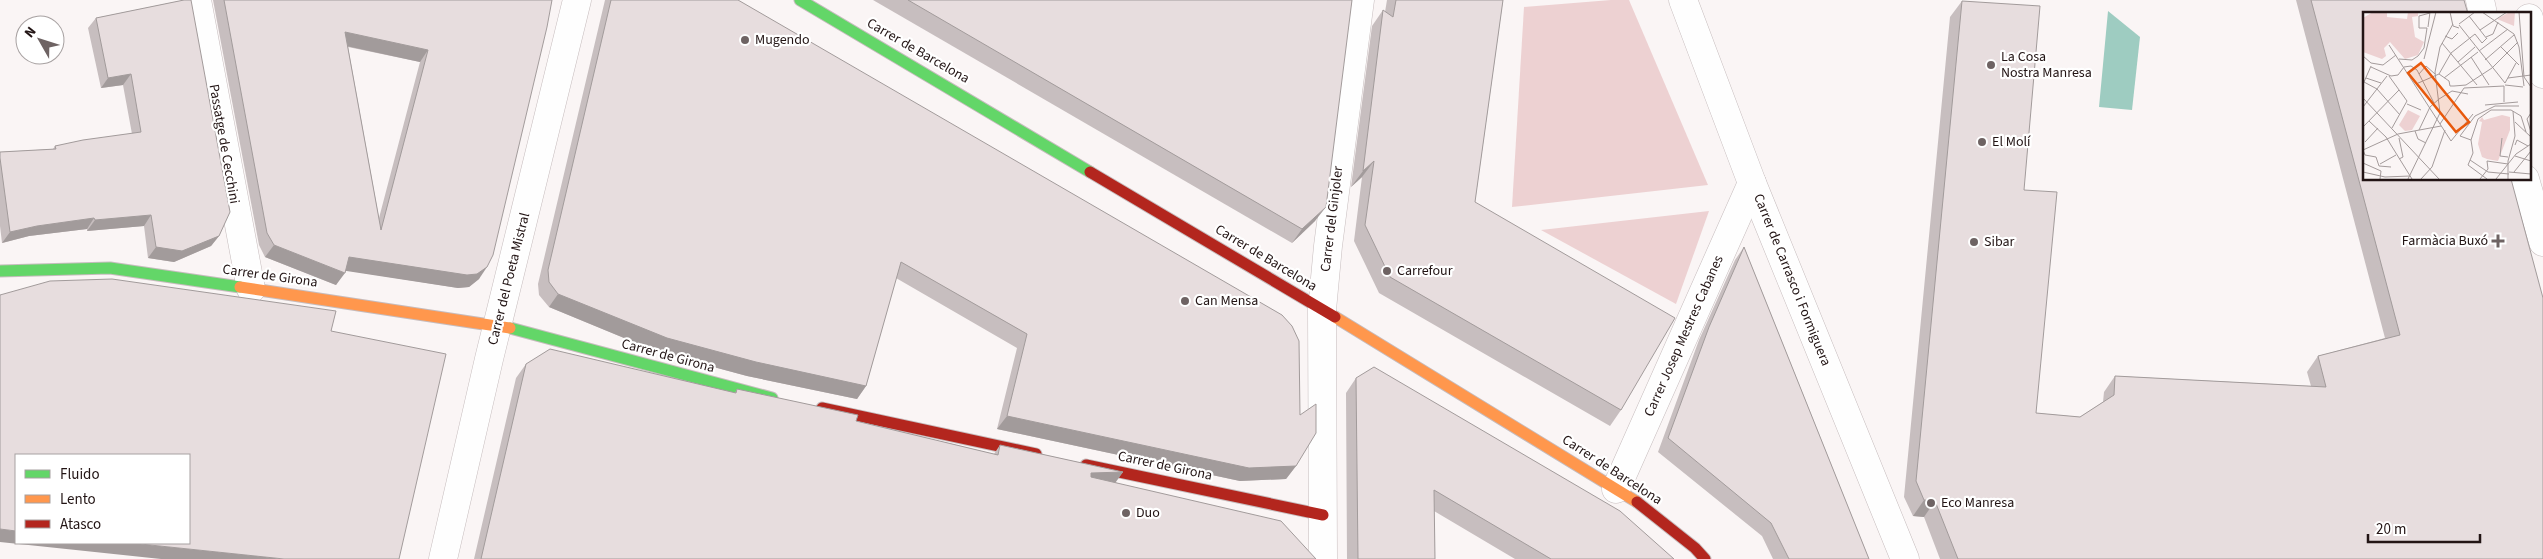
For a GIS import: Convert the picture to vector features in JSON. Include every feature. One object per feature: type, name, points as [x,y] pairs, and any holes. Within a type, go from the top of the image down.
[{"type":"street","name":"Passatge de Cecchini","points":[[197,0],[251,289]]},
{"type":"street","name":"Carrer del Poeta Mistral","points":[[443,559],[497,325],[577,0]]},
{"type":"street","name":"Carrer de Barcelona","points":[[800,0],[1414,363],[1616,489],[1662,521],[1695,548],[1705,559]]},
{"type":"street","name":"Carrer del Ginjoler","points":[[1323,559],[1322,310],[1328,246],[1360,0]]},
{"type":"street","name":"Carrer de Carrasco i Formiguera","points":[[1682,0],[1752,183],[1905,559]]},
{"type":"street","points":[[2530,22],[2543,74]]},
{"type":"street","points":[[2525,180],[2543,242]]},
{"type":"street","name":"Carrer Josep Mestres Cabanes","points":[[1616,489],[1752,183]]},
{"type":"street","name":"Carrer de Girona","points":[[0,271],[110,268],[497,325],[782,400]]},
{"type":"street","points":[[811,406],[1052,457]]},
{"type":"street","name":"Carrer de Girona","points":[[1072,462],[1323,515]]},
{"type":"shaded area","points":[[1629,0],[1708,185],[1512,207],[1524,7]]},
{"type":"shaded area","points":[[2108,11],[2140,37],[2132,110],[2099,107]]},
{"type":"shaded area","points":[[1709,211],[1676,304],[1541,230]]},
{"type":"building","points":[[191,0],[230,212],[219,236],[182,251],[156,247],[151,215],[95,220],[94,218],[10,232],[0,152],[56,149],[55,146],[83,140],[141,132],[131,74],[108,78],[96,18]]},
{"type":"building","points":[[224,0],[552,0],[493,255],[487,267],[477,274],[467,275],[349,257],[345,273],[274,245],[267,233]],"holes":[[[345,32],[428,50],[381,230]]]},
{"type":"building","points":[[611,0],[738,0],[1282,315],[1292,326],[1299,341],[1300,415],[1316,404],[1316,433],[1296,466],[1249,468],[1007,416],[1027,334],[901,262],[866,386],[756,362],[667,338],[558,294],[549,282],[548,270]]},
{"type":"building","points":[[908,0],[1352,0],[1326,207],[1302,229]]},
{"type":"building","points":[[1396,0],[1503,0],[1475,202],[1675,318],[1621,410],[1390,277],[1365,225],[1374,161],[1363,171],[1383,10],[1393,17]]},
{"type":"building","points":[[2311,0],[2464,0],[2467,12],[2363,12],[2363,180],[2511,180],[2543,298],[2543,559],[1958,559],[1935,501],[1924,500],[1916,481],[1962,1],[2040,6],[2024,190],[2057,192],[2036,413],[2080,417],[2114,395],[2115,376],[2326,387],[2318,356],[2400,335]]},
{"type":"building","points":[[1744,247],[1869,559],[1789,559],[1771,523],[1668,438],[1709,327]]},
{"type":"building","points":[[112,279],[336,311],[331,331],[446,354],[399,559],[284,559],[141,544],[190,544],[190,454],[15,454],[15,531],[0,529],[0,295],[50,281]]},
{"type":"building","points":[[550,349],[736,393],[737,389],[858,415],[856,421],[998,455],[1000,445],[1123,472],[1091,473],[1091,477],[1281,521],[1316,559],[481,559],[526,364]]},
{"type":"building","points":[[1374,367],[1620,511],[1674,559],[1551,559],[1434,490],[1435,559],[1358,559],[1356,378]]},
{"type":"traffic: fast","points":[[800,0],[1090,172]]},
{"type":"traffic: fast","points":[[0,271],[110,268],[240,287]]},
{"type":"traffic: fast","points":[[510,328],[772,398]]},
{"type":"traffic: slow","points":[[240,287],[510,328]]},
{"type":"traffic: slow","points":[[1335,317],[1637,502]]},
{"type":"traffic: jam","points":[[1090,172],[1335,317]]},
{"type":"traffic: jam","points":[[822,408],[1036,454]]},
{"type":"traffic: jam","points":[[1086,465],[1323,515]]},
{"type":"traffic: jam","points":[[1637,502],[1695,548],[1705,559]]},
{"type":"place","name":"Mugendo","points":[[745,40]]},
{"type":"place","name":"La Cosa Nostra Manresa","points":[[1991,65]]},
{"type":"place","name":"El Molí","points":[[1982,142]]},
{"type":"place","name":"Farmàcia Buxó","points":[[2498,241]]},
{"type":"place","name":"Sibar","points":[[1974,242]]},
{"type":"place","name":"Carrefour","points":[[1387,271]]},
{"type":"place","name":"Can Mensa","points":[[1185,301]]},
{"type":"place","name":"Eco Manresa","points":[[1931,503]]},
{"type":"place","name":"Duo","points":[[1126,513]]}]
